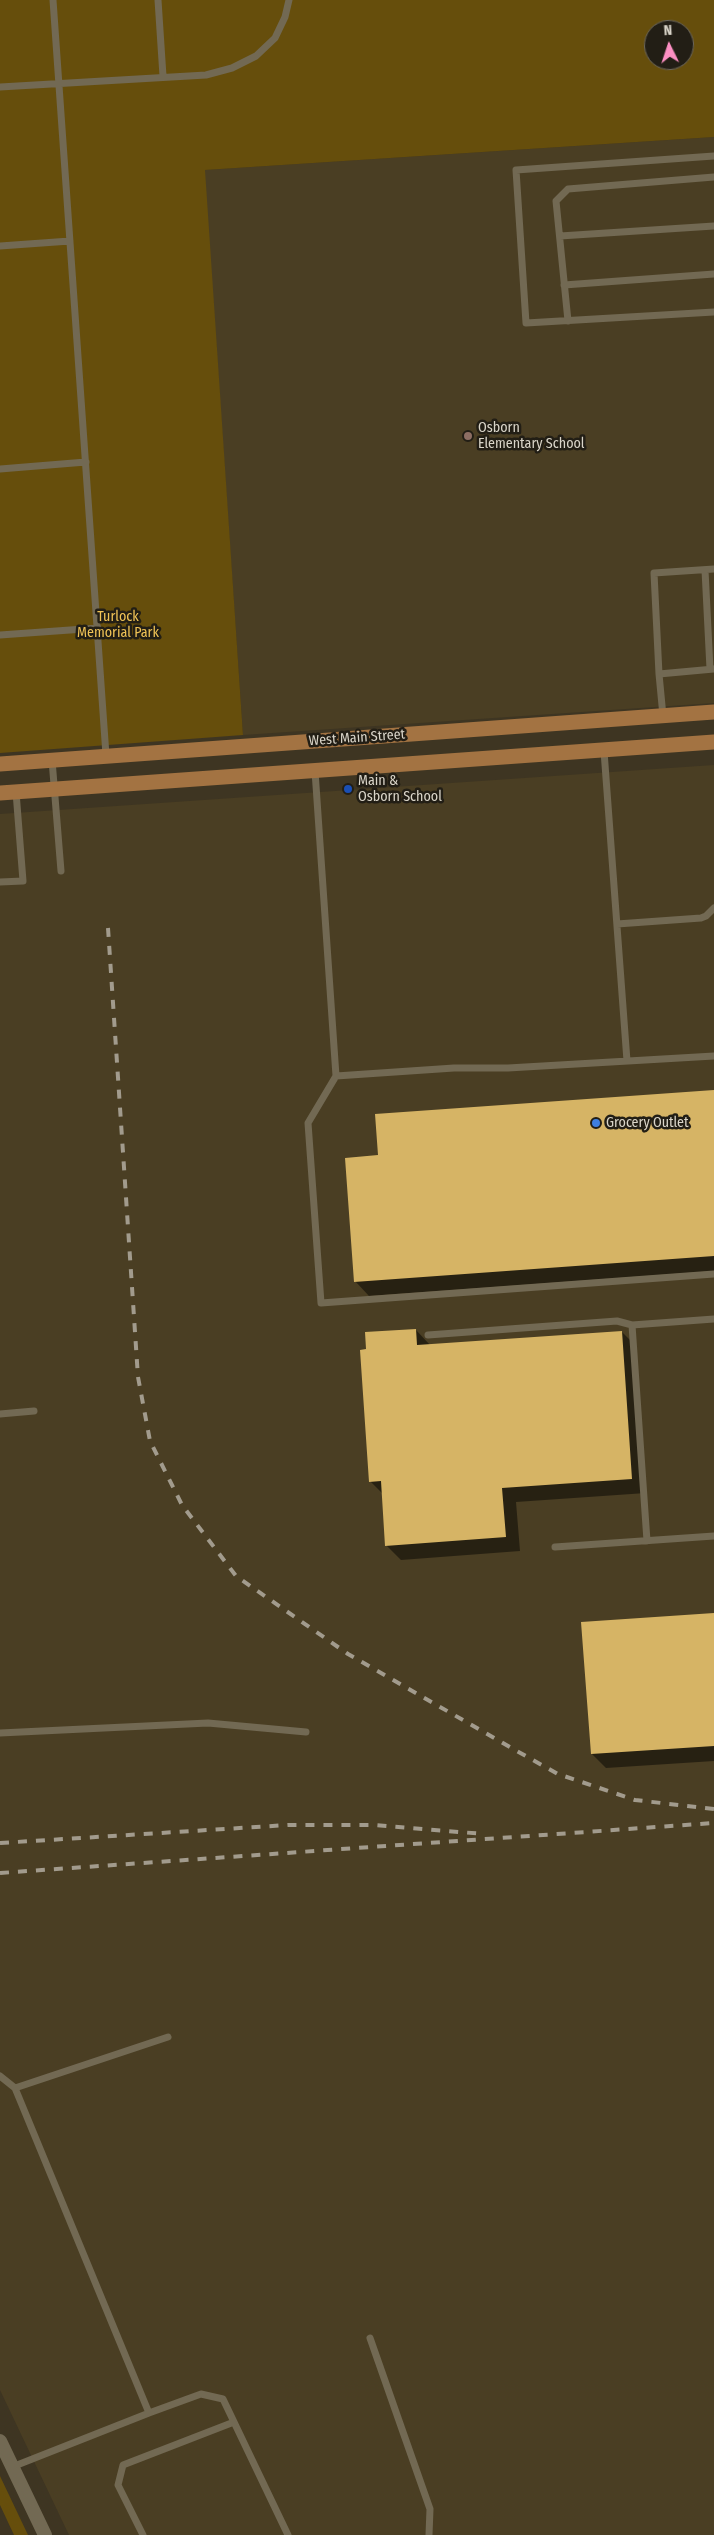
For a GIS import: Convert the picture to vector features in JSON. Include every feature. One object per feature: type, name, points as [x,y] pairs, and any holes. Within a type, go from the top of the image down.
[{"type":"main road","name":"West Main Street","points":[[0,764],[714,712]]},
{"type":"main road","points":[[0,794],[714,742]]},
{"type":"street","points":[[0,2441],[45,2535]]},
{"type":"lane","points":[[53,0],[106,756]]},
{"type":"lane","points":[[158,0],[163,76]]},
{"type":"lane","points":[[0,87],[163,76],[206,75],[232,68],[256,56],[275,38],[285,17],[289,0]]},
{"type":"lane","points":[[714,156],[516,170],[526,323],[714,312]]},
{"type":"lane","points":[[568,321],[556,201],[568,189],[714,177]]},
{"type":"lane","points":[[560,236],[714,226]]},
{"type":"lane","points":[[0,246],[70,241]]},
{"type":"lane","points":[[564,284],[714,274]]},
{"type":"lane","points":[[0,469],[86,462]]},
{"type":"lane","points":[[663,716],[654,573],[714,569]]},
{"type":"lane","points":[[659,674],[712,669],[705,570]]},
{"type":"lane","points":[[0,635],[98,628]]},
{"type":"lane","points":[[604,751],[627,1061]]},
{"type":"lane","points":[[52,760],[61,871]]},
{"type":"lane","points":[[315,771],[336,1076],[308,1123],[321,1303],[714,1274]]},
{"type":"lane","points":[[0,882],[23,881],[16,792]]},
{"type":"lane","points":[[617,924],[701,918],[714,908]]},
{"type":"lane","points":[[336,1076],[454,1068],[508,1068],[714,1056]]},
{"type":"lane","points":[[428,1335],[618,1321],[632,1325],[714,1319]]},
{"type":"lane","points":[[632,1325],[647,1540]]},
{"type":"lane","points":[[0,1414],[34,1411]]},
{"type":"lane","points":[[555,1547],[714,1536]]},
{"type":"lane","points":[[0,1733],[208,1723],[306,1732]]},
{"type":"lane","points":[[15,2088],[168,2036]]},
{"type":"lane","points":[[0,2076],[15,2088],[148,2413]]},
{"type":"lane","points":[[370,2338],[430,2510],[429,2535]]},
{"type":"lane","points":[[12,2467],[148,2413],[202,2394],[223,2399],[288,2535]]},
{"type":"lane","points":[[143,2535],[118,2485],[123,2465],[234,2422]]},
{"type":"shaded area","name":"Osborn Elementary School","points":[[714,137],[714,703],[243,735],[204,170]]},
{"type":"shaded area","points":[[714,765],[714,2535],[69,2535],[0,2390],[0,814]]},
{"type":"green space","name":"Turlock Memorial Park","points":[[0,0],[714,0],[714,137],[205,170],[243,735],[0,753]]},
{"type":"green space","points":[[0,2476],[28,2535],[14,2535],[0,2505]]},
{"type":"building","points":[[714,1090],[714,1256],[354,1282],[345,1158],[378,1155],[375,1114]]},
{"type":"building","points":[[416,1329],[417,1345],[622,1331],[632,1479],[502,1488],[506,1537],[385,1546],[381,1481],[369,1482],[360,1350],[366,1349],[365,1332]]},
{"type":"building","points":[[714,1613],[714,1746],[591,1754],[581,1622]]},
{"type":"railway","points":[[108,928],[138,1377],[150,1441],[182,1505],[236,1576],[348,1654],[515,1750],[558,1774],[635,1800],[714,1809]]},
{"type":"railway","points":[[0,1873],[714,1823]]},
{"type":"railway","points":[[0,1843],[288,1825],[374,1825],[484,1834]]},
{"type":"place","name":"Osborn Elementary School","points":[[468,436]]},
{"type":"place","name":"Main & Osborn School","points":[[348,789]]},
{"type":"place","name":"Grocery Outlet","points":[[596,1123]]}]
